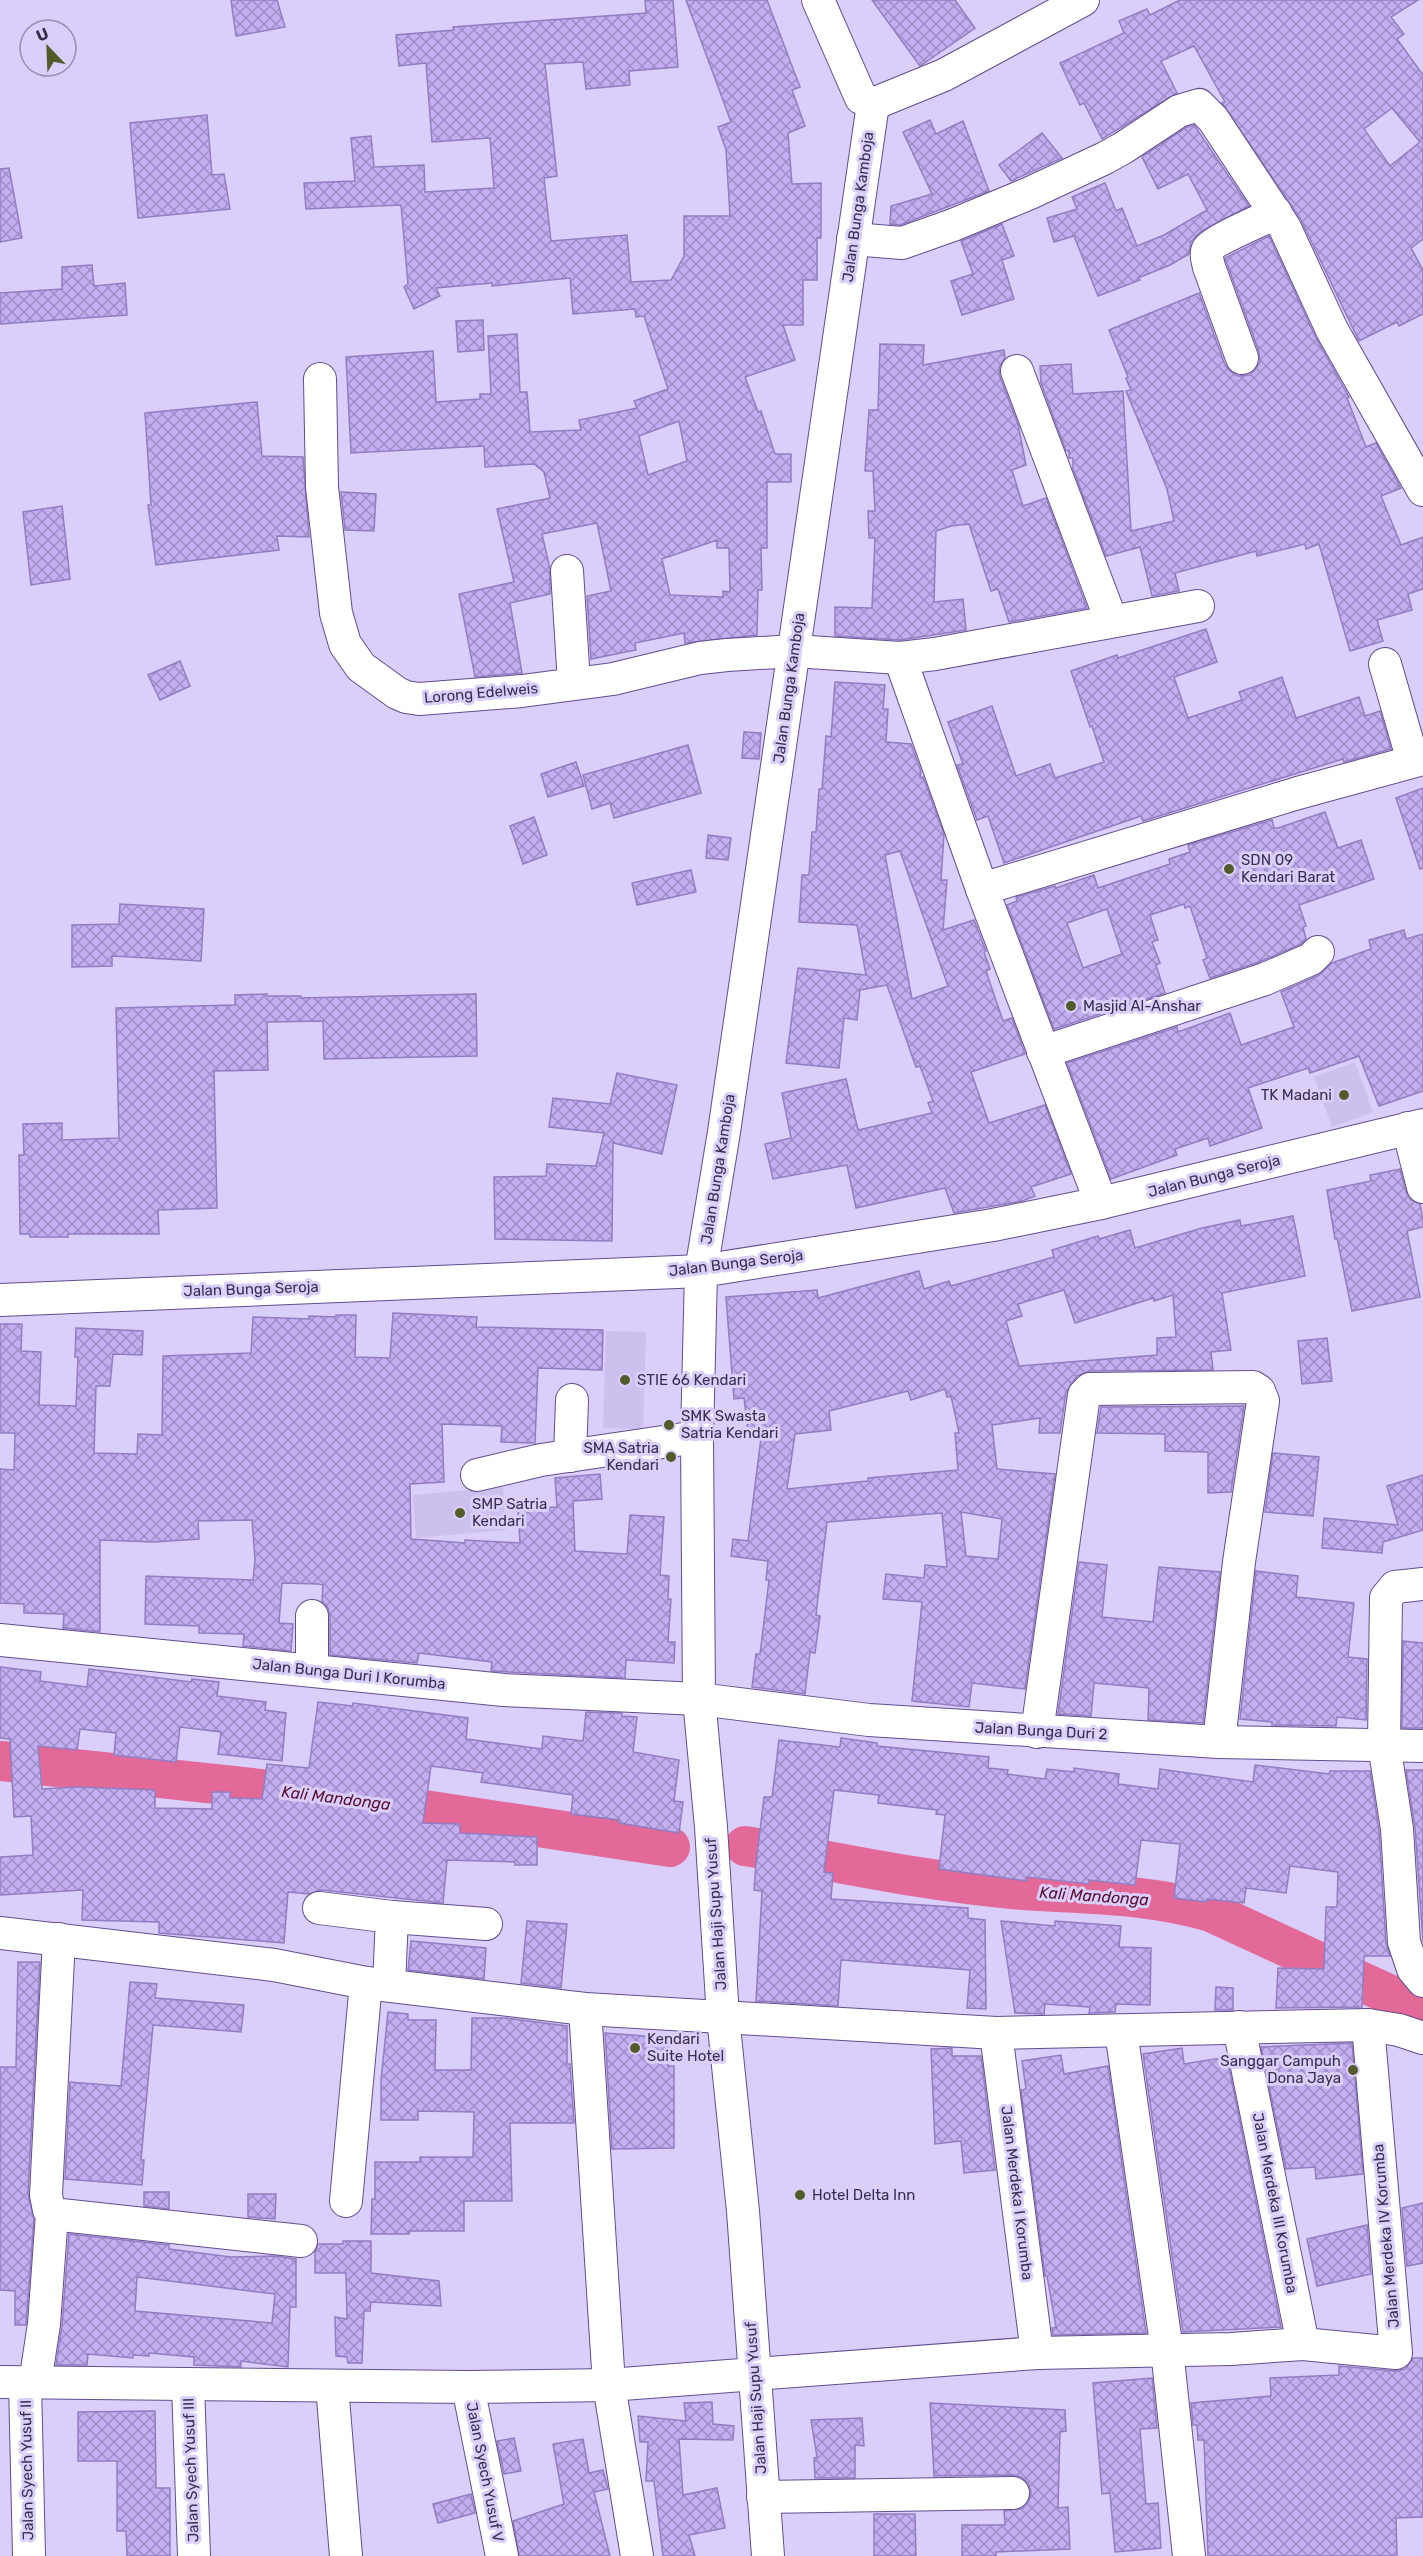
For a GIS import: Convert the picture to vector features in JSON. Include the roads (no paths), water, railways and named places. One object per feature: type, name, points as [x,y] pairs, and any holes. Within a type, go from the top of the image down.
[{"type":"street","points":[[818,0],[861,98],[873,105],[944,75],[1083,0]]},
{"type":"street","name":"Jalan Bunga Kamboja","points":[[701,1271],[873,105]]},
{"type":"street","points":[[853,239],[902,243],[961,222],[1015,200],[1104,158],[1170,116],[1195,105],[1202,107],[1285,228],[1332,330],[1423,490]]},
{"type":"street","points":[[1242,358],[1209,267],[1207,253],[1208,249],[1218,242],[1276,213]]},
{"type":"street","points":[[1017,371],[1111,620]]},
{"type":"street","name":"Lorong Edelweis","points":[[320,379],[322,487],[336,613],[345,644],[361,667],[406,697],[419,699],[511,692],[613,679],[700,658],[794,651],[900,658],[1198,606]]},
{"type":"street","points":[[567,571],[574,683]]},
{"type":"street","points":[[900,658],[982,889],[1101,1203]]},
{"type":"street","points":[[982,889],[1298,793],[1418,760],[1385,664]]},
{"type":"street","points":[[1043,1052],[1265,979],[1311,959],[1318,952]]},
{"type":"street","points":[[1416,1126],[1423,1187]]},
{"type":"street","name":"Jalan Bunga Seroja","points":[[0,1300],[701,1271],[971,1229],[1101,1203],[1416,1126]]},
{"type":"street","name":"Jalan Haji Supu Yusuf","points":[[701,1271],[697,1437],[699,1699],[711,1827],[723,2017],[743,2211],[768,2556]]},
{"type":"street","points":[[1037,1732],[1084,1395],[1090,1389],[1253,1388],[1259,1390],[1263,1401],[1239,1562],[1219,1742]]},
{"type":"street","points":[[570,1456],[572,1400]]},
{"type":"street","points":[[477,1475],[570,1456],[697,1437]]},
{"type":"street","points":[[1423,1584],[1395,1587],[1386,1598],[1384,1744],[1397,1829],[1404,1942],[1413,1969],[1423,1981]]},
{"type":"street","points":[[312,1616],[312,1670]]},
{"type":"street","name":"Jalan Bunga Duri I Korumba","points":[[0,1640],[504,1690],[699,1699]]},
{"type":"street","name":"Jalan Bunga Duri 2","points":[[699,1699],[869,1720],[1037,1732],[1219,1742],[1423,1746]]},
{"type":"street","points":[[319,1908],[392,1917],[486,1924]]},
{"type":"street","points":[[346,2201],[378,1984],[392,1917]]},
{"type":"street","points":[[0,1933],[274,1965],[378,1984],[585,2009],[996,2033],[1368,2025],[1399,2030],[1423,2038]]},
{"type":"street","name":"Jalan Syech Yusuf II","points":[[29,2556],[20,2383],[44,2324],[52,2214],[46,2194],[58,1939]]},
{"type":"street","points":[[585,2009],[609,2385],[637,2556]]},
{"type":"street","name":"Jalan Merdeka IV Korumba","points":[[1303,2344],[1396,2353],[1368,2025]]},
{"type":"street","name":"Jalan Merdeka III Korumba","points":[[1239,2027],[1303,2344]]},
{"type":"street","points":[[1121,2031],[1167,2350],[1189,2556]]},
{"type":"street","name":"Jalan Merdeka I Korumba","points":[[996,2033],[1037,2353]]},
{"type":"street","points":[[52,2214],[301,2241]]},
{"type":"street","points":[[20,2383],[468,2387],[609,2385],[1037,2353],[1231,2349],[1303,2344]]},
{"type":"street","name":"Jalan Syech Yusuf III","points":[[188,2385],[194,2556]]},
{"type":"street","points":[[332,2386],[346,2556]]},
{"type":"street","name":"Jalan Syech Yusuf V","points":[[468,2387],[502,2556]]},
{"type":"street","points":[[763,2497],[1013,2493]]},
{"type":"waterway","name":"Kali Mandonga","points":[[0,1761],[345,1798],[670,1847]]},
{"type":"waterway","name":"Kali Mandonga","points":[[745,1846],[945,1881],[1012,1889],[1112,1895],[1161,1901],[1211,1912],[1423,2010]]},
{"type":"place","name":"SDN 09 Kendari Barat","points":[[1229,869]]},
{"type":"place","name":"Masjid Al-Anshar","points":[[1071,1006]]},
{"type":"place","name":"TK Madani","points":[[1344,1095]]},
{"type":"place","name":"STIE 66 Kendari","points":[[625,1380]]},
{"type":"place","name":"SMK Swasta Satria Kendari","points":[[669,1425]]},
{"type":"place","name":"SMA Satria Kendari","points":[[671,1457]]},
{"type":"place","name":"SMP Satria Kendari","points":[[460,1513]]},
{"type":"place","name":"Kendari Suite Hotel","points":[[635,2048]]},
{"type":"place","name":"Sanggar Campuh Dona Jaya","points":[[1353,2070]]},
{"type":"place","name":"Hotel Delta Inn","points":[[800,2195]]}]
